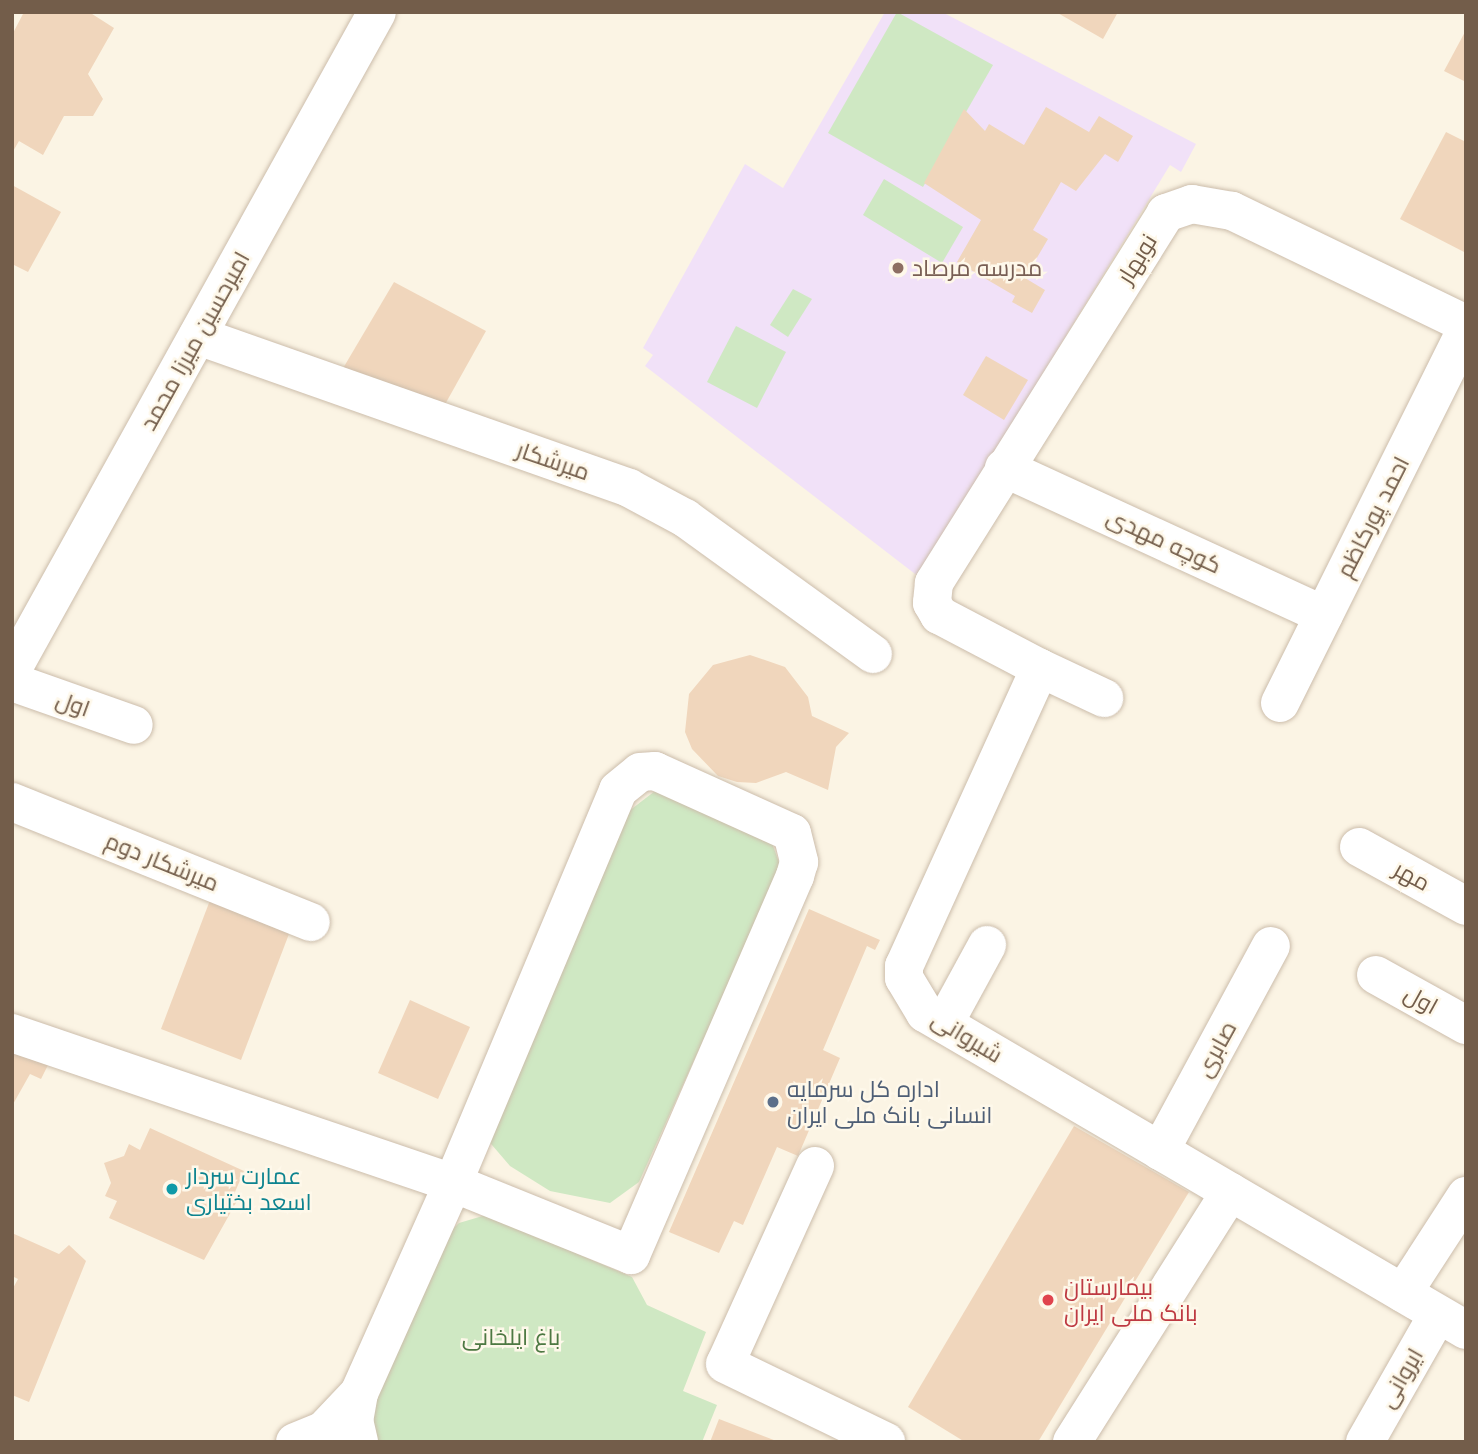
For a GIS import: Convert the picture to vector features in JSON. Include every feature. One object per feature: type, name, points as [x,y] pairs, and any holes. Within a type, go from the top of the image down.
[{"type":"street","name":"امیرحسین میرزا محمد","points":[[12,670],[377,12]]},
{"type":"street","name":"نوبهار","points":[[1040,668],[939,615],[932,603],[934,583],[1166,213],[1178,206],[1211,204],[1232,211],[1466,324]]},
{"type":"street","name":"احمد پورکاظم","points":[[1280,704],[1466,330]]},
{"type":"street","name":"میرشکار","points":[[198,336],[629,488],[685,518],[873,653]]},
{"type":"street","name":"کوچه مهدی","points":[[1004,468],[1324,615]]},
{"type":"street","points":[[1040,668],[1104,698]]},
{"type":"street","name":"شیروانی","points":[[1040,668],[904,966],[907,989],[935,1019],[1403,1293],[1456,1318]]},
{"type":"street","name":"اول","points":[[12,682],[134,725]]},
{"type":"street","points":[[12,1033],[453,1183],[631,1255],[795,876],[799,862],[792,833],[655,771],[640,772],[618,789],[453,1183],[359,1393],[354,1420],[359,1442]]},
{"type":"street","name":"میرشکار دوم","points":[[12,802],[311,922]]},
{"type":"street","name":"مهر","points":[[1359,847],[1466,906]]},
{"type":"street","points":[[935,1019],[987,945]]},
{"type":"street","name":"صابری","points":[[1160,1151],[1271,946]]},
{"type":"street","name":"اول","points":[[1376,975],[1466,1025]]},
{"type":"street","points":[[815,1166],[726,1364],[887,1442]]},
{"type":"street","points":[[1072,1442],[1230,1192]]},
{"type":"street","points":[[1403,1293],[1466,1196]]},
{"type":"street","name":"ایروانی","points":[[1364,1442],[1456,1318]]},
{"type":"street","points":[[295,1442],[324,1430],[359,1393]]},
{"type":"shaded area","name":"مدرسه مرصاد","points":[[885,12],[942,12],[1196,144],[1181,172],[1170,165],[919,577],[645,366],[653,355],[643,348],[745,164],[783,188]]},
{"type":"green space","points":[[897,12],[993,65],[923,187],[828,133]]},
{"type":"green space","points":[[884,179],[963,227],[942,263],[863,215]]},
{"type":"green space","points":[[793,289],[812,299],[788,337],[770,325]]},
{"type":"green space","points":[[736,326],[786,352],[757,408],[707,382]]},
{"type":"green space","points":[[655,791],[772,843],[781,868],[639,1182],[610,1203],[550,1191],[510,1166],[486,1138],[629,811]]},
{"type":"green space","name":"باغ ایلخانی","points":[[486,1215],[632,1277],[647,1305],[706,1332],[683,1391],[717,1405],[702,1442],[370,1442],[366,1410],[436,1245],[459,1223]]},
{"type":"building","points":[[24,12],[89,12],[114,28],[88,74],[103,99],[93,116],[64,116],[43,155],[19,141],[12,153],[12,35]]},
{"type":"building","points":[[1056,12],[1118,12],[1103,39]]},
{"type":"building","points":[[1466,30],[1466,82],[1444,71]]},
{"type":"building","points":[[1046,107],[1089,132],[1099,116],[1133,136],[1118,162],[1105,154],[1076,191],[1061,182],[1033,230],[1048,239],[1025,278],[1045,290],[1032,313],[1012,302],[1015,296],[957,262],[981,220],[924,183],[964,109],[985,131],[989,124],[1024,145]]},
{"type":"building","points":[[1446,132],[1466,142],[1466,253],[1400,219]]},
{"type":"building","points":[[12,185],[61,212],[28,272],[12,264]]},
{"type":"building","points":[[394,282],[486,331],[443,408],[342,370]]},
{"type":"building","points":[[986,356],[1028,380],[1004,420],[963,395]]},
{"type":"building","points":[[750,655],[785,667],[808,697],[812,716],[849,733],[836,747],[828,790],[786,772],[756,783],[737,782],[718,776],[692,749],[685,732],[689,694],[713,665]]},
{"type":"building","points":[[212,895],[292,926],[241,1060],[161,1029]]},
{"type":"building","name":"اداره کل سرمایه انسانی بانک ملی ایران","points":[[809,909],[880,940],[875,950],[867,946],[823,1050],[840,1058],[798,1156],[777,1147],[743,1225],[734,1221],[719,1253],[669,1232]]},
{"type":"building","points":[[410,1000],[470,1027],[438,1099],[378,1073]]},
{"type":"building","points":[[12,1047],[48,1065],[41,1079],[30,1074],[12,1106]]},
{"type":"building","name":"بیمارستان بانک ملی ایران","points":[[1074,1126],[1189,1192],[1038,1442],[965,1442],[908,1407]]},
{"type":"building","name":"عمارت سردار اسعد بختیاری","points":[[150,1128],[244,1171],[232,1199],[237,1201],[204,1260],[109,1218],[117,1201],[105,1196],[111,1183],[104,1163],[124,1156],[129,1144],[140,1150]]},
{"type":"building","points":[[12,1233],[59,1254],[69,1245],[86,1261],[29,1402],[12,1395],[12,1290],[18,1279],[12,1276]]},
{"type":"building","points":[[719,1419],[779,1442],[710,1442]]},
{"type":"place","name":"مدرسه مرصاد","points":[[898,268]]},
{"type":"place","name":"اداره کل سرمایه انسانی بانک ملی ایران","points":[[773,1102]]},
{"type":"place","name":"عمارت سردار اسعد بختیاری","points":[[172,1189]]},
{"type":"place","name":"بیمارستان بانک ملی ایران","points":[[1048,1300]]}]
